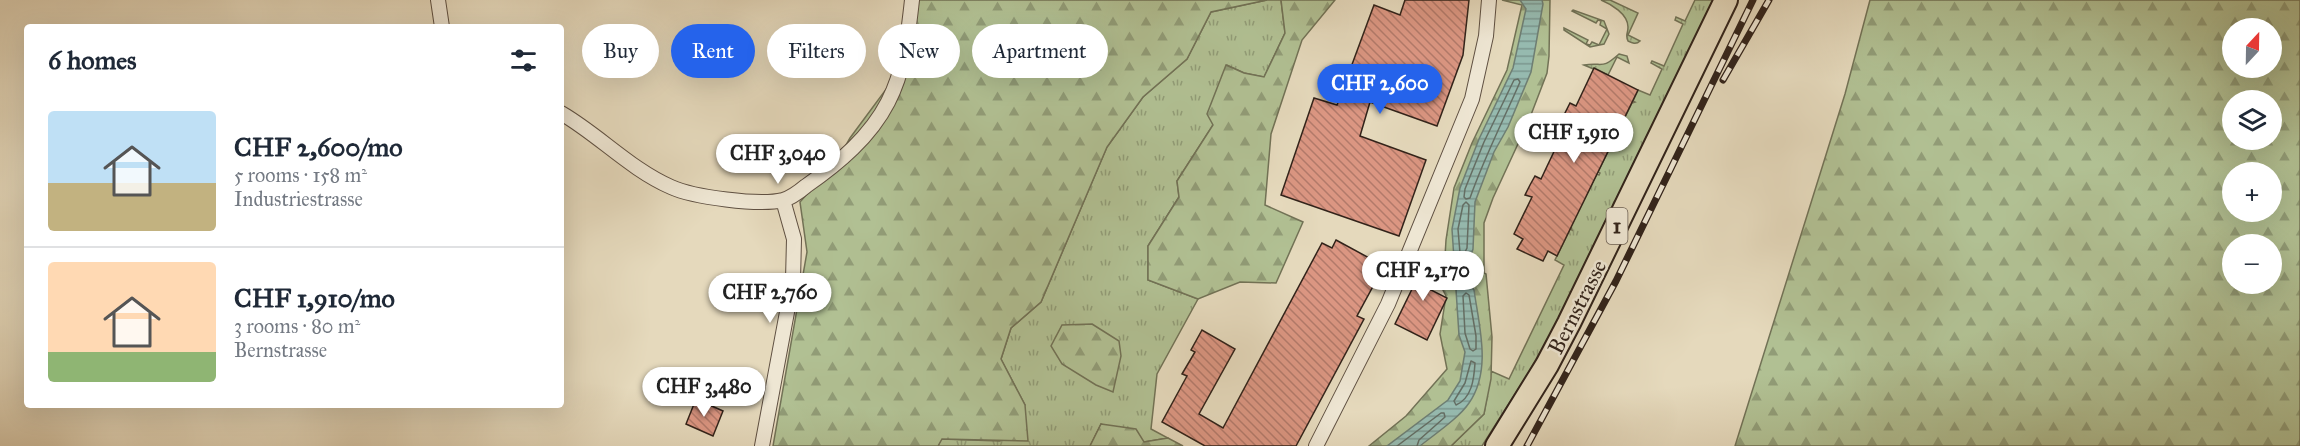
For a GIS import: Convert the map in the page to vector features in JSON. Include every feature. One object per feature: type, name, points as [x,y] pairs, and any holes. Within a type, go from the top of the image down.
[{"type":"main road","name":"Bernstrasse","points":[[1497,446],[1547,365],[1574,313],[1726,0]]},
{"type":"street","points":[[438,0],[442,24]]},
{"type":"street","points":[[564,115],[634,165],[671,187],[716,198],[783,200],[819,177],[844,156],[869,131],[879,117],[894,88],[904,57],[912,0]]},
{"type":"street","points":[[1316,446],[1388,304],[1468,109],[1481,66],[1489,0]]},
{"type":"street","points":[[762,446],[793,280],[794,239],[783,200]]},
{"type":"green space","points":[[906,0],[1267,0],[1211,12],[1187,59],[1143,97],[1107,147],[1041,302],[1011,328],[1001,359],[1025,405],[1028,441],[942,439],[938,446],[773,446],[807,252],[800,202],[838,159],[850,138],[894,78],[960,78],[960,24],[905,24]]},
{"type":"green space","points":[[1267,0],[1281,0],[1285,33],[1264,77],[1244,73],[1227,65],[1213,125],[1177,181],[1179,197],[1148,246],[1148,280],[1198,299],[1157,374],[1151,429],[1168,438],[1144,442],[1101,424],[1090,446],[938,446],[941,439],[1000,441],[1025,405],[1001,359],[1011,328],[1041,302],[1107,147],[1143,97],[1187,59],[1211,12]]},
{"type":"green space","points":[[1281,0],[1335,0],[1302,40],[1271,134],[1265,205],[1303,222],[1276,283],[1240,282],[1198,299],[1148,280],[1148,246],[1179,197],[1177,181],[1213,125],[1207,114],[1226,65],[1244,73],[1264,77],[1285,33]]},
{"type":"green space","points":[[1502,0],[1550,0],[1549,56],[1547,73],[1529,120],[1484,223],[1484,273],[1486,274],[1492,337],[1491,379],[1484,414],[1451,446],[1369,446],[1406,416],[1447,369],[1440,334],[1446,296],[1443,290],[1446,240],[1454,188],[1472,143],[1507,70],[1522,5]]},
{"type":"green space","points":[[1601,0],[1610,0],[1638,13],[1628,35],[1640,41],[1632,43],[1628,41],[1627,36],[1628,27],[1625,18],[1614,7]]},
{"type":"green space","points":[[1695,0],[1713,0],[1552,331],[1482,446],[1451,446],[1484,414],[1491,371],[1509,379],[1564,265],[1555,260],[1570,229],[1572,230],[1571,226],[1597,174],[1600,173],[1598,172],[1632,103],[1635,102],[1633,101],[1638,90],[1650,95],[1662,69],[1651,63],[1652,61],[1664,66],[1683,24],[1675,20],[1676,17],[1685,21]]},
{"type":"green space","points":[[1870,0],[2300,0],[2300,446],[1735,446],[1845,94]]},
{"type":"green space","points":[[1573,10],[1604,21],[1609,34],[1604,44],[1590,47],[1564,30],[1564,28],[1588,40],[1586,44],[1590,45],[1592,42],[1599,45],[1607,29],[1600,25],[1601,21],[1598,20],[1596,23]]},
{"type":"green space","points":[[1619,54],[1627,56],[1629,63],[1617,57],[1608,75],[1584,65],[1605,64]]},
{"type":"green space","points":[[1092,324],[1119,341],[1121,356],[1113,392],[1096,385],[1062,364],[1051,346],[1062,325]]},
{"type":"green space","points":[[1101,424],[1136,429],[1144,442],[1168,438],[1183,446],[1090,446]]},
{"type":"water","points":[[1520,0],[1542,0],[1543,4],[1531,72],[1508,127],[1494,152],[1475,202],[1473,249],[1469,261],[1474,265],[1470,284],[1474,290],[1482,348],[1480,376],[1476,390],[1465,409],[1420,446],[1387,446],[1448,400],[1460,381],[1465,352],[1459,335],[1452,229],[1460,188],[1479,139],[1513,68],[1526,9]]},
{"type":"building","points":[[1405,0],[1469,0],[1463,55],[1437,126],[1370,102],[1360,136],[1426,160],[1399,236],[1281,195],[1314,98],[1337,105],[1374,5],[1400,15]]},
{"type":"building","points":[[1594,68],[1638,90],[1557,256],[1548,251],[1543,261],[1517,249],[1523,239],[1514,234],[1532,197],[1525,195],[1535,176],[1541,179],[1567,124],[1561,121],[1570,103],[1576,106]]},
{"type":"building","points":[[1336,240],[1384,266],[1357,316],[1364,319],[1296,446],[1205,446],[1162,422],[1187,376],[1182,374],[1195,352],[1191,350],[1202,330],[1235,349],[1199,414],[1223,428],[1322,243],[1332,248]]},
{"type":"building","points":[[1430,252],[1443,258],[1429,289],[1447,298],[1427,340],[1395,324],[1415,283],[1417,284]]},
{"type":"building","points":[[696,399],[723,411],[713,436],[686,424]]},
{"type":"railway","points":[[1527,446],[1616,281],[1753,0]]},
{"type":"railway","points":[[1723,80],[1769,0]]}]
